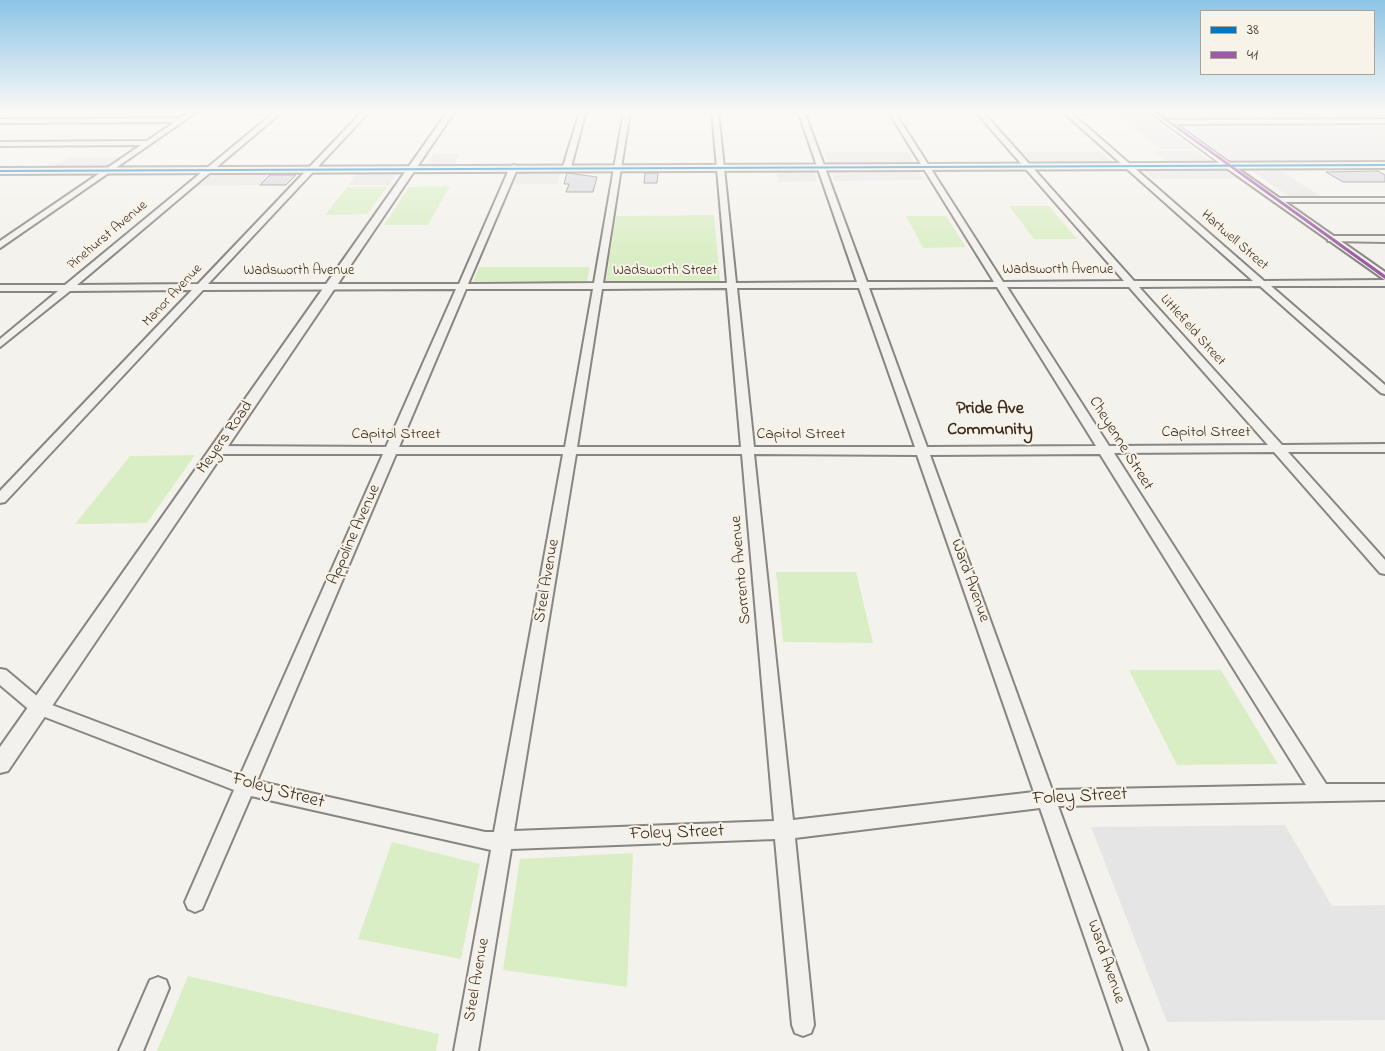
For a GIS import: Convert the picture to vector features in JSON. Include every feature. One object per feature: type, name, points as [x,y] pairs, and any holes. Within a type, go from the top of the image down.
[{"type":"main road","points":[[1221,160],[1228,165]]},
{"type":"main road","points":[[2,173],[108,170],[514,167],[1385,165]]},
{"type":"street","points":[[0,244],[123,160]]},
{"type":"street","name":"Pinehurst Avenue","points":[[0,344],[222,160]]},
{"type":"street","name":"Manor Avenue","points":[[0,499],[320,160]]},
{"type":"street","name":"Meyers Road","points":[[0,764],[418,160]]},
{"type":"street","points":[[567,167],[569,160]]},
{"type":"street","name":"Steel Avenue","points":[[466,1051],[618,160]]},
{"type":"street","name":"Sorrento Avenue","points":[[719,160],[803,1025]]},
{"type":"street","name":"Ward Avenue","points":[[819,160],[1048,798],[1136,1051]]},
{"type":"street","name":"Cheyenne Street","points":[[922,160],[1321,793]]},
{"type":"street","name":"Littlefield Street","points":[[1022,160],[1385,569]]},
{"type":"street","name":"Hartwell Street","points":[[1121,160],[1385,391]]},
{"type":"street","points":[[1228,165],[1385,277]]},
{"type":"street","name":"Appoline Avenue","points":[[195,902],[244,786],[464,286],[514,167]]},
{"type":"street","points":[[1277,200],[1385,200]]},
{"type":"street","points":[[1331,239],[1385,239]]},
{"type":"street","name":"Wadsworth Avenue","points":[[732,286],[1385,283]]},
{"type":"street","name":"Wadsworth Avenue","points":[[0,288],[598,286]]},
{"type":"street","name":"Wadsworth Street","points":[[598,286],[732,286]]},
{"type":"street","name":"Capitol Street","points":[[217,450],[923,451],[1385,448]]},
{"type":"street","name":"Foley Street","points":[[0,675],[38,707],[244,786],[476,840],[502,841],[784,830],[1068,796],[1385,792]]},
{"type":"street","points":[[131,1051],[158,988]]},
{"type":"shaded area","points":[[64,160],[115,160],[106,166],[54,166]]},
{"type":"shaded area","points":[[429,160],[457,160],[455,164],[427,164]]},
{"type":"shaded area","points":[[828,160],[913,160],[914,162],[829,163]]},
{"type":"shaded area","points":[[1030,160],[1111,160],[1113,162],[1032,162]]},
{"type":"shaded area","points":[[1166,160],[1209,160],[1212,162],[1168,162]]},
{"type":"shaded area","points":[[1231,160],[1385,160],[1385,161]]},
{"type":"shaded area","points":[[1142,169],[1223,169],[1237,179],[1153,179]]},
{"type":"shaded area","points":[[776,170],[813,170],[817,181],[779,182]]},
{"type":"shaded area","points":[[831,170],[918,170],[924,180],[835,181]]},
{"type":"shaded area","points":[[398,171],[389,185],[348,185],[359,172]]},
{"type":"shaded area","points":[[519,171],[561,171],[557,184],[514,184]]},
{"type":"shaded area","points":[[1252,171],[1281,171],[1320,196],[1288,196]]},
{"type":"shaded area","points":[[298,174],[287,185],[198,186],[211,175]]},
{"type":"shaded area","points":[[1285,825],[1332,906],[1385,905],[1385,1020],[1167,1022],[1091,827]]},
{"type":"green space","points":[[450,186],[428,225],[384,225],[409,187]]},
{"type":"green space","points":[[347,187],[387,187],[367,214],[325,215]]},
{"type":"green space","points":[[1009,206],[1049,206],[1077,239],[1034,239]]},
{"type":"green space","points":[[714,215],[720,281],[606,281],[616,216]]},
{"type":"green space","points":[[906,216],[946,216],[966,247],[923,248]]},
{"type":"green space","points":[[479,267],[590,267],[587,281],[473,281]]},
{"type":"green space","points":[[195,455],[147,523],[75,524],[130,456]]},
{"type":"green space","points":[[776,572],[856,572],[873,643],[783,642]]},
{"type":"green space","points":[[1129,670],[1221,670],[1278,764],[1177,765]]},
{"type":"green space","points":[[392,842],[480,864],[461,959],[358,939]]},
{"type":"green space","points":[[633,853],[627,987],[503,970],[520,859]]},
{"type":"green space","points":[[188,976],[439,1034],[436,1051],[157,1051]]},
{"type":"building","points":[[1378,171],[1385,175],[1385,182],[1343,182],[1326,172]]},
{"type":"building","points":[[567,173],[597,177],[593,192],[566,192],[569,184],[564,184]]},
{"type":"building","points":[[645,173],[658,173],[657,183],[644,183]]},
{"type":"building","points":[[270,175],[296,175],[286,185],[260,185]]},
{"type":"transit line","name":"41","points":[[1222,160],[1385,277]]},
{"type":"transit line","name":"38","points":[[0,171],[1385,165]]},
{"type":"district","name":"Pride Ave Community","points":[[990,420]]}]
